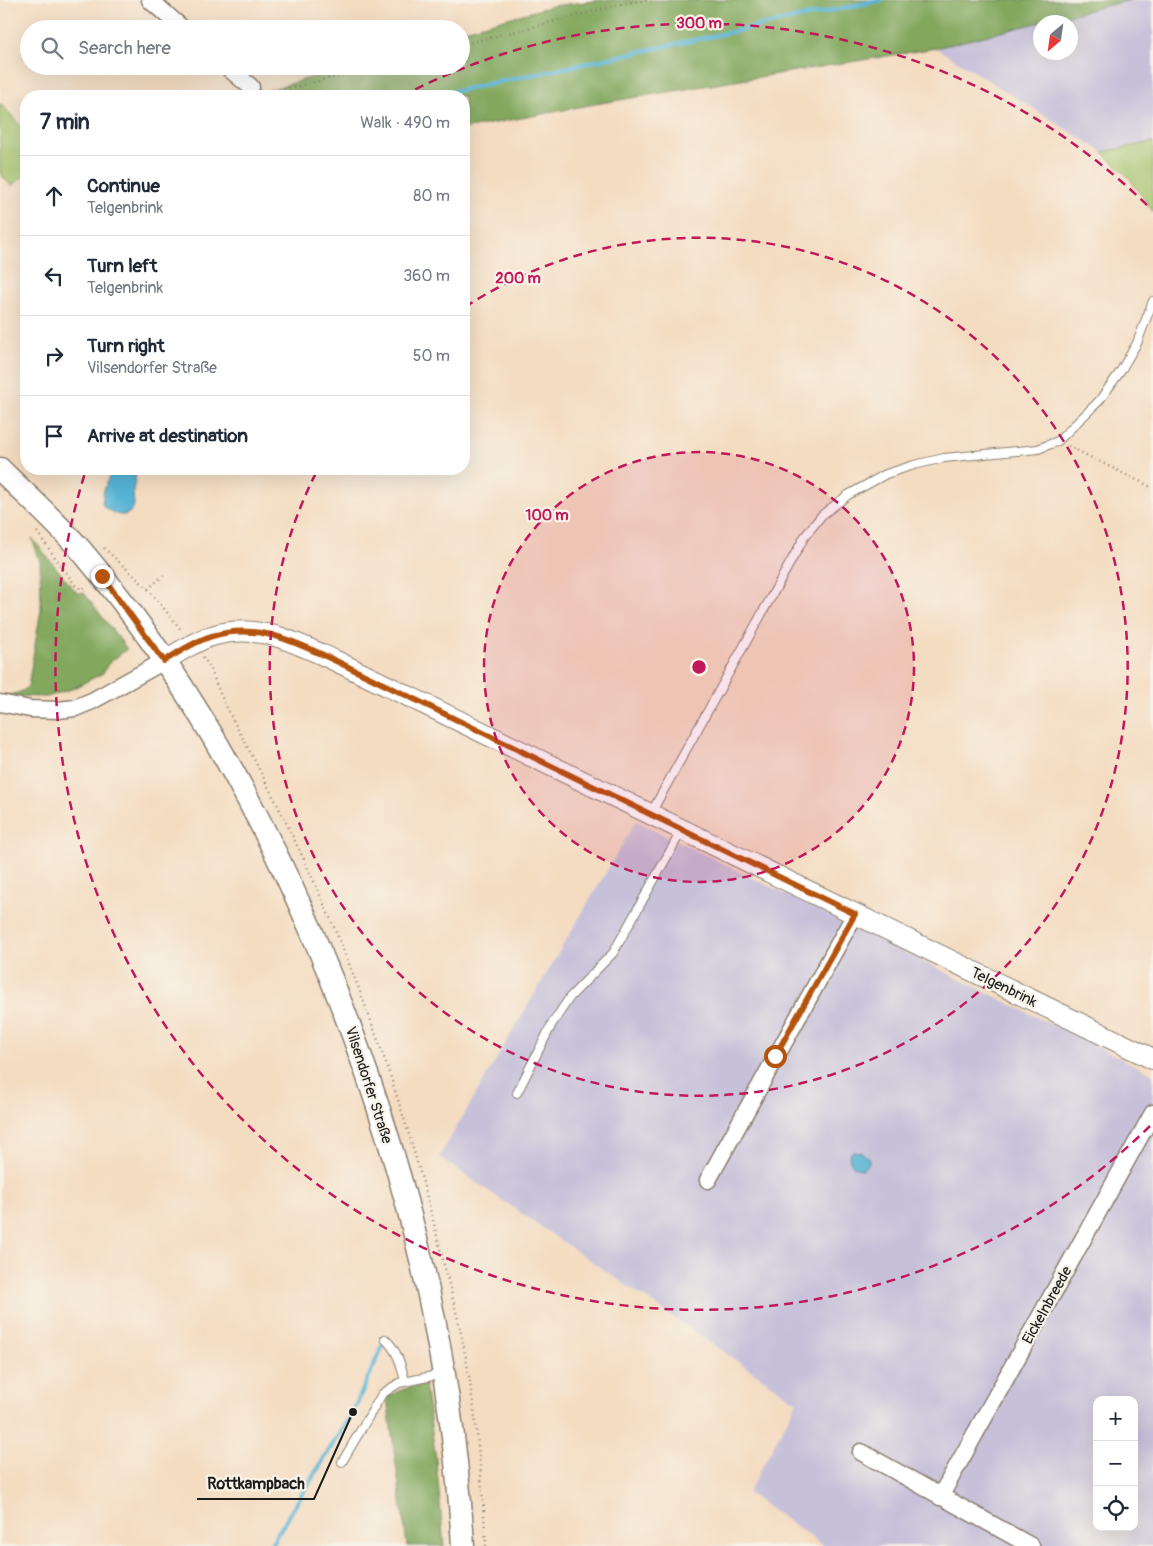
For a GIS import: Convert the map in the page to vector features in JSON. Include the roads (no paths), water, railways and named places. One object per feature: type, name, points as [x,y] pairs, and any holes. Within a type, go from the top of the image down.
[{"type":"main road","name":"Vilsendorfer Straße","points":[[0,469],[80,549],[121,600],[215,738],[245,791],[286,873],[338,994],[370,1080],[404,1194],[427,1284],[444,1374],[459,1483],[462,1546]]},
{"type":"street","points":[[150,0],[173,20]]},
{"type":"street","points":[[237,75],[251,87]]},
{"type":"street","name":"Telgenbrink","points":[[164,661],[210,636],[252,631],[277,635],[336,661],[1153,1060]]},
{"type":"street","points":[[0,703],[30,709],[58,710],[75,708],[92,701],[164,661]]},
{"type":"street","points":[[708,1180],[855,914]]},
{"type":"street","name":"Eickelnbreede","points":[[940,1496],[1153,1113]]},
{"type":"street","points":[[861,1452],[1031,1546]]},
{"type":"lane","points":[[650,815],[805,536],[822,515],[848,495],[870,482],[914,465],[944,458],[1038,449],[1058,441],[1099,400],[1120,372],[1137,343],[1153,301]]},
{"type":"lane","points":[[517,1093],[552,1024],[570,998],[612,953],[682,830]]},
{"type":"lane","points":[[385,1339],[400,1358],[405,1381]]},
{"type":"lane","points":[[342,1462],[382,1394],[405,1381],[444,1374]]},
{"type":"water","points":[[110,475],[136,475],[133,491],[134,506],[126,515],[118,515],[102,504],[104,489]]},
{"type":"water","points":[[853,1151],[861,1152],[869,1159],[869,1163],[863,1169],[855,1167],[851,1163],[849,1155]]},
{"type":"waterway","points":[[461,90],[881,0]]},
{"type":"waterway","points":[[270,1546],[353,1412],[383,1345]]},
{"type":"place","name":"Rottkampbach","points":[[353,1412]]}]
